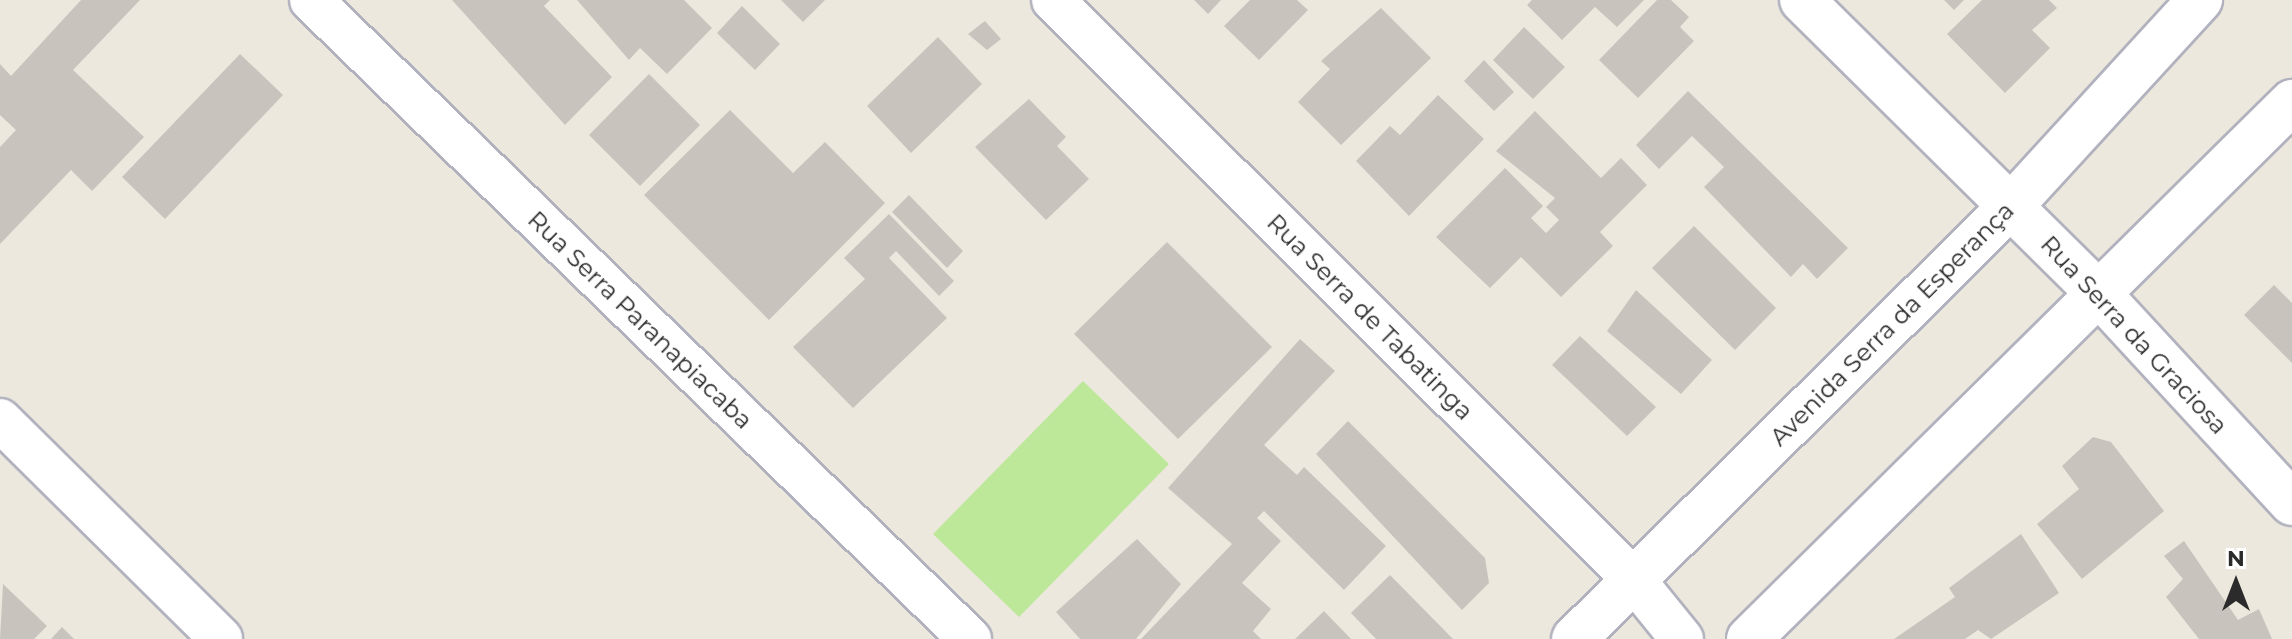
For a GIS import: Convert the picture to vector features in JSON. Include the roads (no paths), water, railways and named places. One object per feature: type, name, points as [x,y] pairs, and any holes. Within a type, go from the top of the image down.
[{"type":"street","name":"Rua Serra Paranapiacaba","points":[[311,0],[970,639]]},
{"type":"street","name":"Rua Serra de Tabatinga","points":[[1053,0],[1634,580],[1682,639]]},
{"type":"street","name":"Rua Serra da Graciosa","points":[[1802,0],[2100,295],[2292,504]]},
{"type":"street","name":"Avenida Serra da Esperança","points":[[1574,639],[2011,206],[2200,0]]},
{"type":"street","points":[[1749,639],[2292,102]]},
{"type":"street","points":[[0,420],[221,639]]}]
